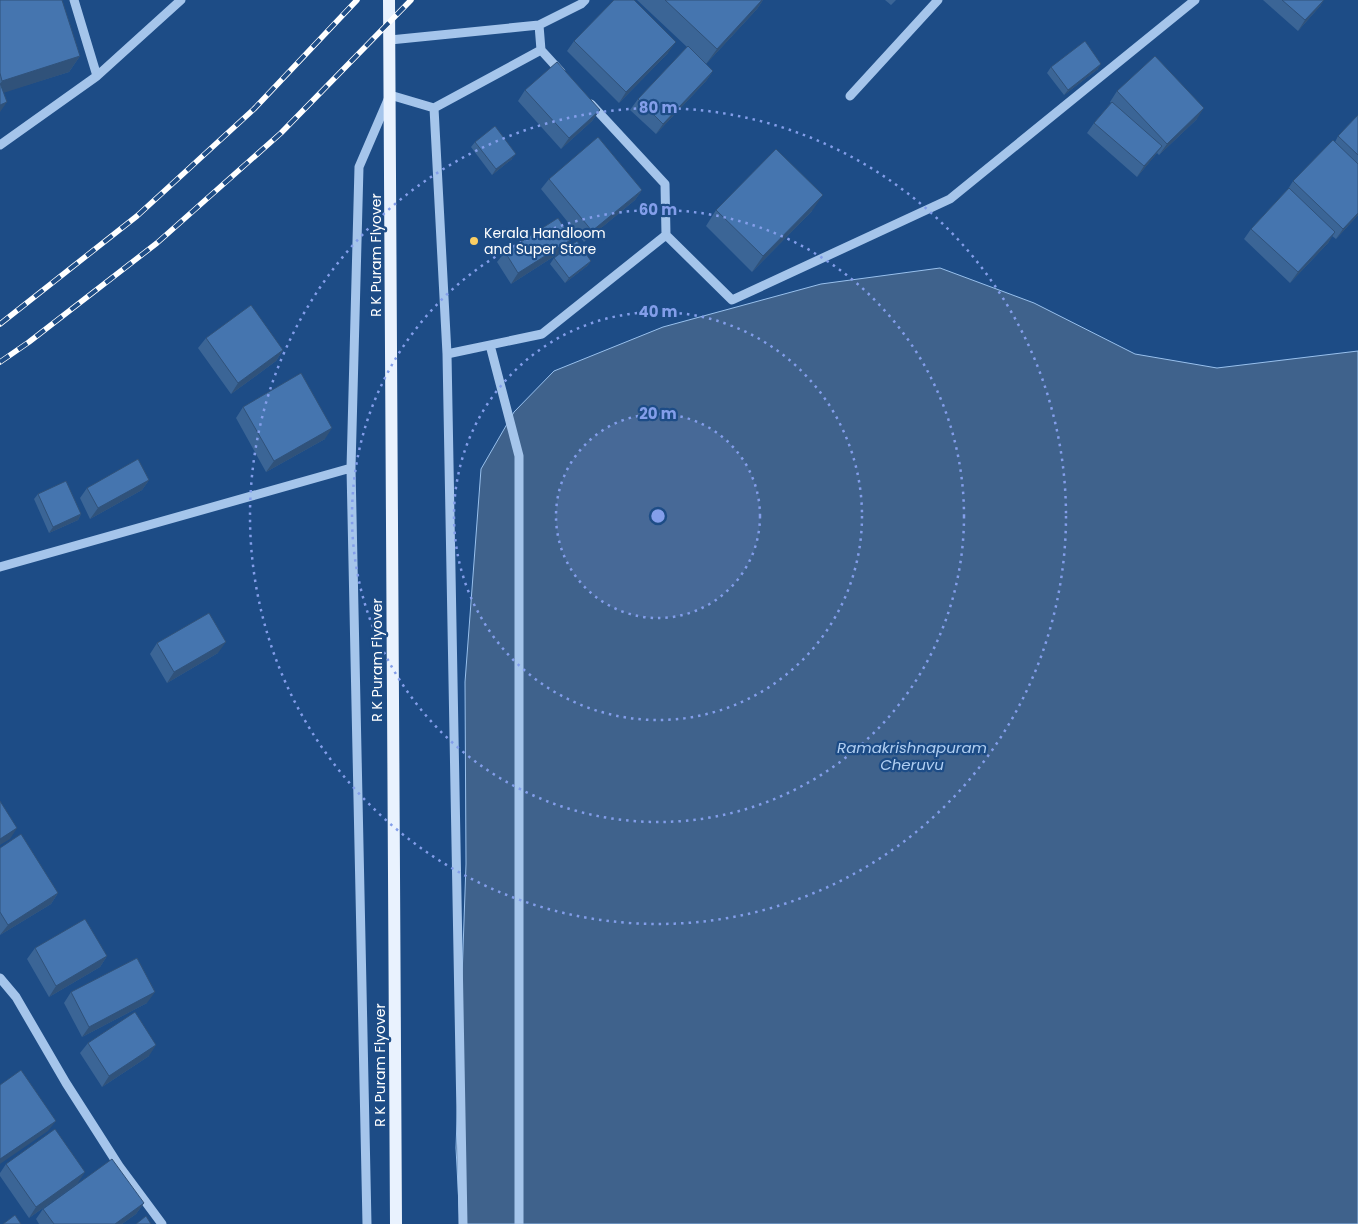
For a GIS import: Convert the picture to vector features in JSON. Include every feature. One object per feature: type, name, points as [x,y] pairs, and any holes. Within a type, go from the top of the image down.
[{"type":"main road","name":"R K Puram Flyover","points":[[389,0],[396,1224]]},
{"type":"street","points":[[74,0],[97,76]]},
{"type":"street","points":[[0,145],[97,76],[181,0]]},
{"type":"street","points":[[390,40],[539,25],[581,4],[585,0]]},
{"type":"street","points":[[850,96],[938,0]]},
{"type":"street","points":[[587,100],[665,184],[666,235],[732,300],[950,199],[1195,0]]},
{"type":"street","points":[[539,25],[541,50],[567,79]]},
{"type":"street","points":[[367,1224],[351,468],[359,168],[390,95],[434,108],[541,50]]},
{"type":"street","points":[[434,108],[447,354],[463,1224]]},
{"type":"street","points":[[447,354],[542,334],[666,235]]},
{"type":"street","points":[[490,345],[519,456],[518,1224]]},
{"type":"street","points":[[0,567],[351,468]]},
{"type":"street","points":[[0,978],[16,998],[66,1083],[119,1166],[162,1224]]},
{"type":"water","name":"Ramakrishnapuram Cheruvu","points":[[940,268],[1034,303],[1135,354],[1217,368],[1358,351],[1358,1224],[460,1224],[456,1148],[466,864],[465,682],[481,469],[514,412],[554,371],[663,327],[821,284]]},
{"type":"building","points":[[0,0],[62,0],[80,56],[2,81],[0,73]]},
{"type":"building","points":[[614,0],[634,0],[676,42],[626,92],[574,41]]},
{"type":"building","points":[[665,0],[762,0],[717,49]]},
{"type":"building","points":[[1282,0],[1324,0],[1305,20]]},
{"type":"building","points":[[1085,41],[1101,64],[1068,90],[1051,67]]},
{"type":"building","points":[[688,46],[713,71],[663,124],[638,99]]},
{"type":"building","points":[[1155,56],[1204,108],[1167,144],[1117,91]]},
{"type":"building","points":[[557,62],[600,110],[569,138],[525,90]]},
{"type":"building","points":[[0,83],[7,102],[0,105]]},
{"type":"building","points":[[1112,102],[1162,146],[1144,166],[1094,123]]},
{"type":"building","points":[[1358,115],[1358,155],[1338,136]]},
{"type":"building","points":[[495,126],[516,154],[496,169],[475,142]]},
{"type":"building","points":[[598,137],[642,190],[592,231],[549,179]]},
{"type":"building","points":[[1333,140],[1358,164],[1358,213],[1343,229],[1293,181]]},
{"type":"building","points":[[776,149],[823,195],[763,256],[716,210]]},
{"type":"building","points":[[1289,188],[1335,232],[1298,272],[1251,229]]},
{"type":"building","points":[[558,218],[572,239],[518,273],[505,252]]},
{"type":"building","points":[[577,241],[591,261],[569,278],[554,258]]},
{"type":"building","points":[[251,305],[283,350],[238,383],[206,338]]},
{"type":"building","points":[[301,373],[332,428],[274,461],[243,407]]},
{"type":"building","points":[[138,459],[149,480],[98,508],[87,488]]},
{"type":"building","points":[[66,481],[81,514],[53,527],[38,494]]},
{"type":"building","points":[[209,613],[226,642],[174,672],[157,643]]},
{"type":"building","points":[[0,801],[17,828],[0,839]]},
{"type":"building","points":[[21,834],[58,893],[8,925],[0,912],[0,848]]},
{"type":"building","points":[[85,919],[107,956],[56,986],[35,948]]},
{"type":"building","points":[[137,958],[155,992],[89,1027],[71,992]]},
{"type":"building","points":[[135,1012],[156,1045],[109,1076],[88,1043]]},
{"type":"building","points":[[21,1070],[56,1121],[0,1159],[0,1085]]},
{"type":"building","points":[[55,1129],[85,1172],[36,1207],[6,1164]]},
{"type":"building","points":[[112,1159],[144,1203],[115,1224],[54,1224],[43,1209]]},
{"type":"building","points":[[15,1215],[21,1224],[3,1224]]},
{"type":"building","points":[[146,1216],[151,1224],[136,1224]]},
{"type":"railway","points":[[0,324],[137,216],[254,109],[357,0]]},
{"type":"railway","points":[[0,362],[29,342],[157,243],[281,133],[411,0]]},
{"type":"place","name":"Kerala Handloom and Super Store","points":[[474,241]]}]
